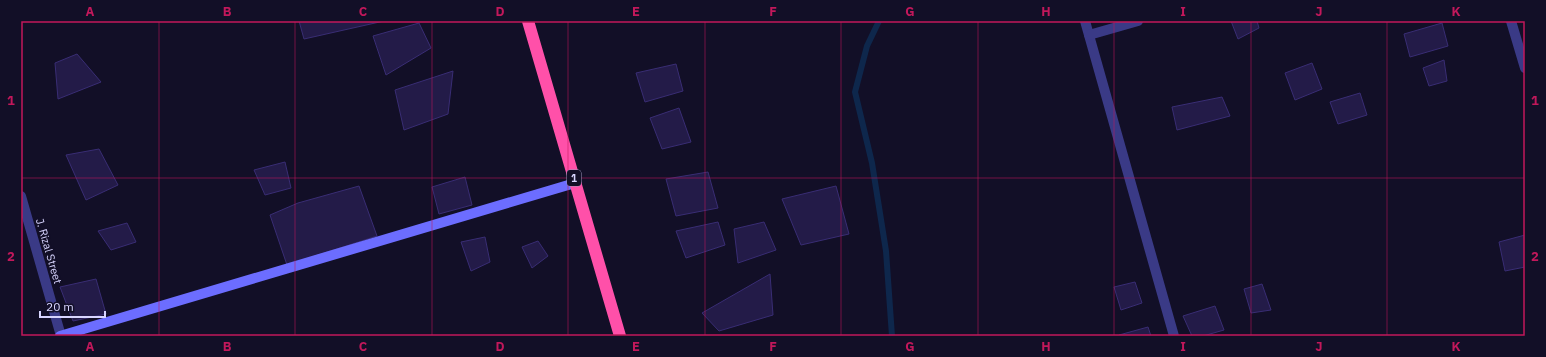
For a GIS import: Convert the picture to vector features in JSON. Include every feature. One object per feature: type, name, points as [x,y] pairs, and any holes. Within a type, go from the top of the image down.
[{"type":"highway","name":"1","points":[[528,21],[620,336]]},
{"type":"street","points":[[1085,21],[1174,336]]},
{"type":"street","points":[[1089,35],[1138,21]]},
{"type":"street","points":[[1511,21],[1525,68]]},
{"type":"street","points":[[61,336],[575,183]]},
{"type":"street","name":"J. Rizal Street","points":[[21,196],[61,336]]},
{"type":"building","points":[[299,21],[384,21],[304,39]]},
{"type":"building","points":[[1231,21],[1257,21],[1259,28],[1238,39]]},
{"type":"building","points":[[419,23],[431,48],[386,75],[373,36]]},
{"type":"building","points":[[1442,23],[1448,46],[1410,57],[1404,34]]},
{"type":"building","points":[[77,54],[101,82],[58,99],[55,63]]},
{"type":"building","points":[[1444,60],[1447,81],[1429,86],[1423,68]]},
{"type":"building","points":[[1312,63],[1322,89],[1295,100],[1285,73]]},
{"type":"building","points":[[676,64],[683,91],[645,102],[636,73]]},
{"type":"building","points":[[453,71],[448,114],[404,130],[395,90]]},
{"type":"building","points":[[1360,93],[1367,115],[1338,124],[1330,102]]},
{"type":"building","points":[[1222,97],[1230,116],[1177,130],[1172,107]]},
{"type":"building","points":[[679,108],[691,142],[662,149],[650,118]]},
{"type":"building","points":[[99,149],[118,185],[86,200],[66,155]]},
{"type":"building","points":[[285,162],[291,188],[265,195],[254,170]]},
{"type":"building","points":[[708,172],[718,208],[676,216],[666,179]]},
{"type":"building","points":[[465,177],[472,205],[439,214],[432,187]]},
{"type":"building","points":[[359,186],[377,236],[287,265],[270,215],[298,203]]},
{"type":"building","points":[[836,186],[849,234],[801,245],[782,199]]},
{"type":"building","points":[[718,222],[725,245],[686,258],[676,231]]},
{"type":"building","points":[[764,222],[776,250],[738,263],[734,229]]},
{"type":"building","points":[[127,223],[136,242],[111,250],[98,231]]},
{"type":"building","points":[[1525,235],[1525,267],[1505,271],[1499,242]]},
{"type":"building","points":[[485,237],[490,262],[471,271],[461,242]]},
{"type":"building","points":[[538,241],[548,256],[532,268],[522,247]]},
{"type":"building","points":[[770,274],[773,315],[719,331],[702,313]]},
{"type":"building","points":[[96,279],[106,314],[73,321],[60,287]]},
{"type":"building","points":[[1135,282],[1142,303],[1121,310],[1114,287]]},
{"type":"building","points":[[1262,284],[1271,310],[1251,313],[1244,289]]},
{"type":"building","points":[[1215,306],[1224,330],[1203,336],[1192,336],[1183,316]]},
{"type":"building","points":[[1148,327],[1151,336],[1119,336],[1119,335]]},
{"type":"waterway","points":[[879,21],[867,46],[855,92],[872,163],[886,251],[892,336]]}]
